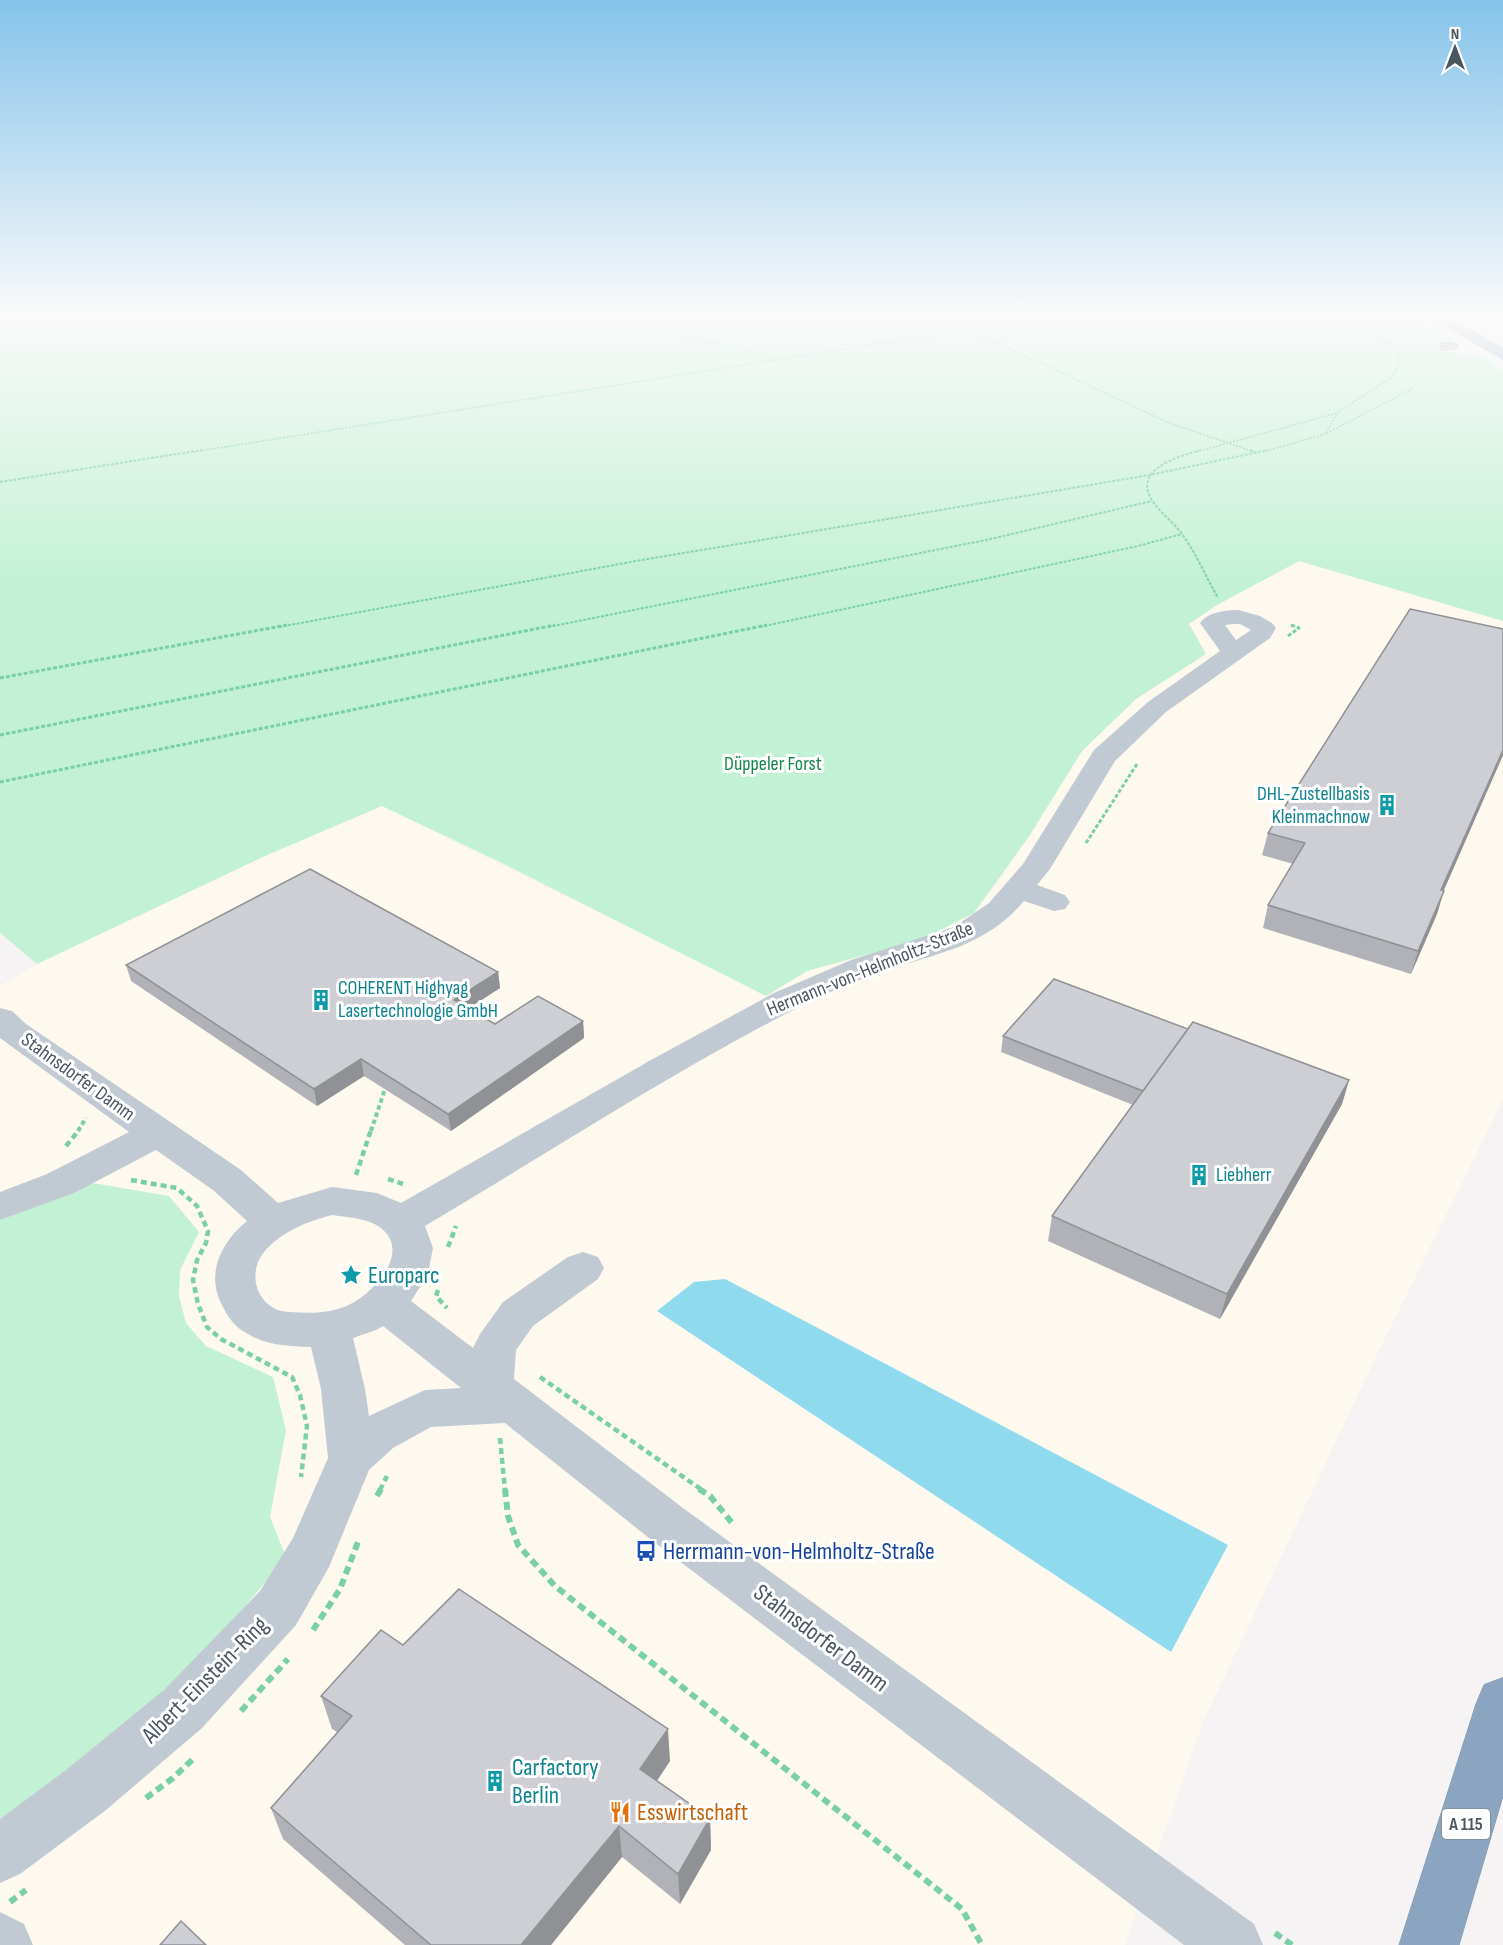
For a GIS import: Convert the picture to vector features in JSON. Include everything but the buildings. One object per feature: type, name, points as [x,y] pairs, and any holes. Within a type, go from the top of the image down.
[{"type":"highway","name":"A 115","points":[[1429,1945],[1503,1704]]},
{"type":"street","name":"Hermann-von-Helmholtz-Straße","points":[[402,1221],[448,1211],[664,1068],[786,1000],[863,967],[965,934],[1000,910],[1035,870],[1104,756],[1157,707],[1262,633],[1264,628],[1251,620],[1229,617]]},
{"type":"street","points":[[1019,889],[1054,903]]},
{"type":"street","name":"Stahnsdorfer Damm","points":[[0,1019],[14,1032],[157,1134]]},
{"type":"street","points":[[0,1206],[22,1200],[75,1159],[157,1134],[227,1180],[272,1221]]},
{"type":"street","points":[[332,1201],[372,1204],[402,1221],[412,1239],[413,1261],[404,1283],[385,1304],[359,1320],[329,1330],[300,1332],[273,1327],[251,1316],[238,1299],[234,1280],[239,1258],[252,1239],[272,1221],[311,1204],[332,1201]]},
{"type":"street","points":[[492,1396],[518,1314],[583,1268]]},
{"type":"street","name":"Stahnsdorfer Damm","points":[[385,1304],[492,1396],[1233,1945]]},
{"type":"street","name":"Albert-Einstein-Ring","points":[[0,1854],[86,1790],[183,1709],[278,1608],[330,1563],[351,1458],[343,1389],[329,1330]]},
{"type":"street","name":"Albert-Einstein-Ring","points":[[351,1458],[377,1434],[424,1409],[492,1396]]},
{"type":"path","points":[[0,482],[497,404]]},
{"type":"path","points":[[1128,404],[1167,422],[1258,453]]},
{"type":"path","points":[[1229,617],[1182,534],[1152,501],[1147,487],[1150,475],[1169,459],[1336,413],[1352,404]]},
{"type":"path","points":[[0,678],[636,561],[1150,475],[1258,453],[1325,434],[1383,404]]},
{"type":"path","points":[[1325,434],[1336,413]]},
{"type":"path","points":[[0,735],[975,543],[1152,501]]},
{"type":"path","points":[[0,782],[711,638],[1138,546],[1182,534]]},
{"type":"path","points":[[1280,641],[1299,628],[1288,625]]},
{"type":"path","points":[[1083,847],[1139,761]]},
{"type":"path","points":[[356,1175],[385,1089]]},
{"type":"path","points":[[81,1107],[86,1118],[81,1128],[75,1159],[108,1176],[177,1188],[197,1206],[208,1232],[206,1243],[197,1260],[193,1280],[198,1304],[207,1327],[221,1340],[292,1377],[300,1395],[307,1426],[300,1482]]},
{"type":"path","points":[[347,1175],[365,1176]]},
{"type":"path","points":[[382,1177],[448,1211],[465,1217]]},
{"type":"path","points":[[446,1253],[448,1211]]},
{"type":"path","points":[[438,1285],[436,1296],[457,1318],[492,1396],[508,1516],[518,1545],[555,1586],[962,1909],[982,1945]]},
{"type":"path","points":[[492,1396],[710,1496],[739,1530]]},
{"type":"shaded area","points":[[1299,561],[1503,621],[1503,1100],[1383,1342],[1203,1722],[1125,1945],[0,1945],[0,986],[37,964],[265,856],[382,806],[766,996],[807,971],[856,957],[994,888],[1082,751],[1136,699],[1205,654],[1189,624],[1217,605]]},
{"type":"green space","name":"Düppeler Forst","points":[[0,404],[1503,404],[1503,621],[1299,561],[1217,605],[1189,624],[1206,654],[1136,699],[1082,751],[1030,835],[974,913],[923,939],[807,971],[766,996],[498,861],[382,806],[265,856],[37,964],[0,933]]},
{"type":"green space","points":[[93,1183],[169,1196],[199,1232],[180,1270],[179,1296],[186,1323],[206,1346],[273,1377],[286,1430],[270,1517],[286,1557],[209,1650],[95,1753],[0,1819],[0,1220]]},
{"type":"water","points":[[725,1279],[1228,1545],[1171,1652],[657,1311],[694,1282]]},
{"type":"place","name":"DHL-Zustellbasis Kleinmachnow","points":[[1387,805]]},
{"type":"place","name":"COHERENT Highyag Lasertechnologie GmbH","points":[[321,1000]]},
{"type":"place","name":"Liebherr","points":[[1199,1175]]},
{"type":"place","name":"Europarc","points":[[351,1275]]},
{"type":"place","name":"Herrmann-von-Helmholtz-Straße","points":[[646,1551]]},
{"type":"place","name":"Carfactory Berlin","points":[[495,1781]]},
{"type":"place","name":"Esswirtschaft","points":[[620,1812]]}]
